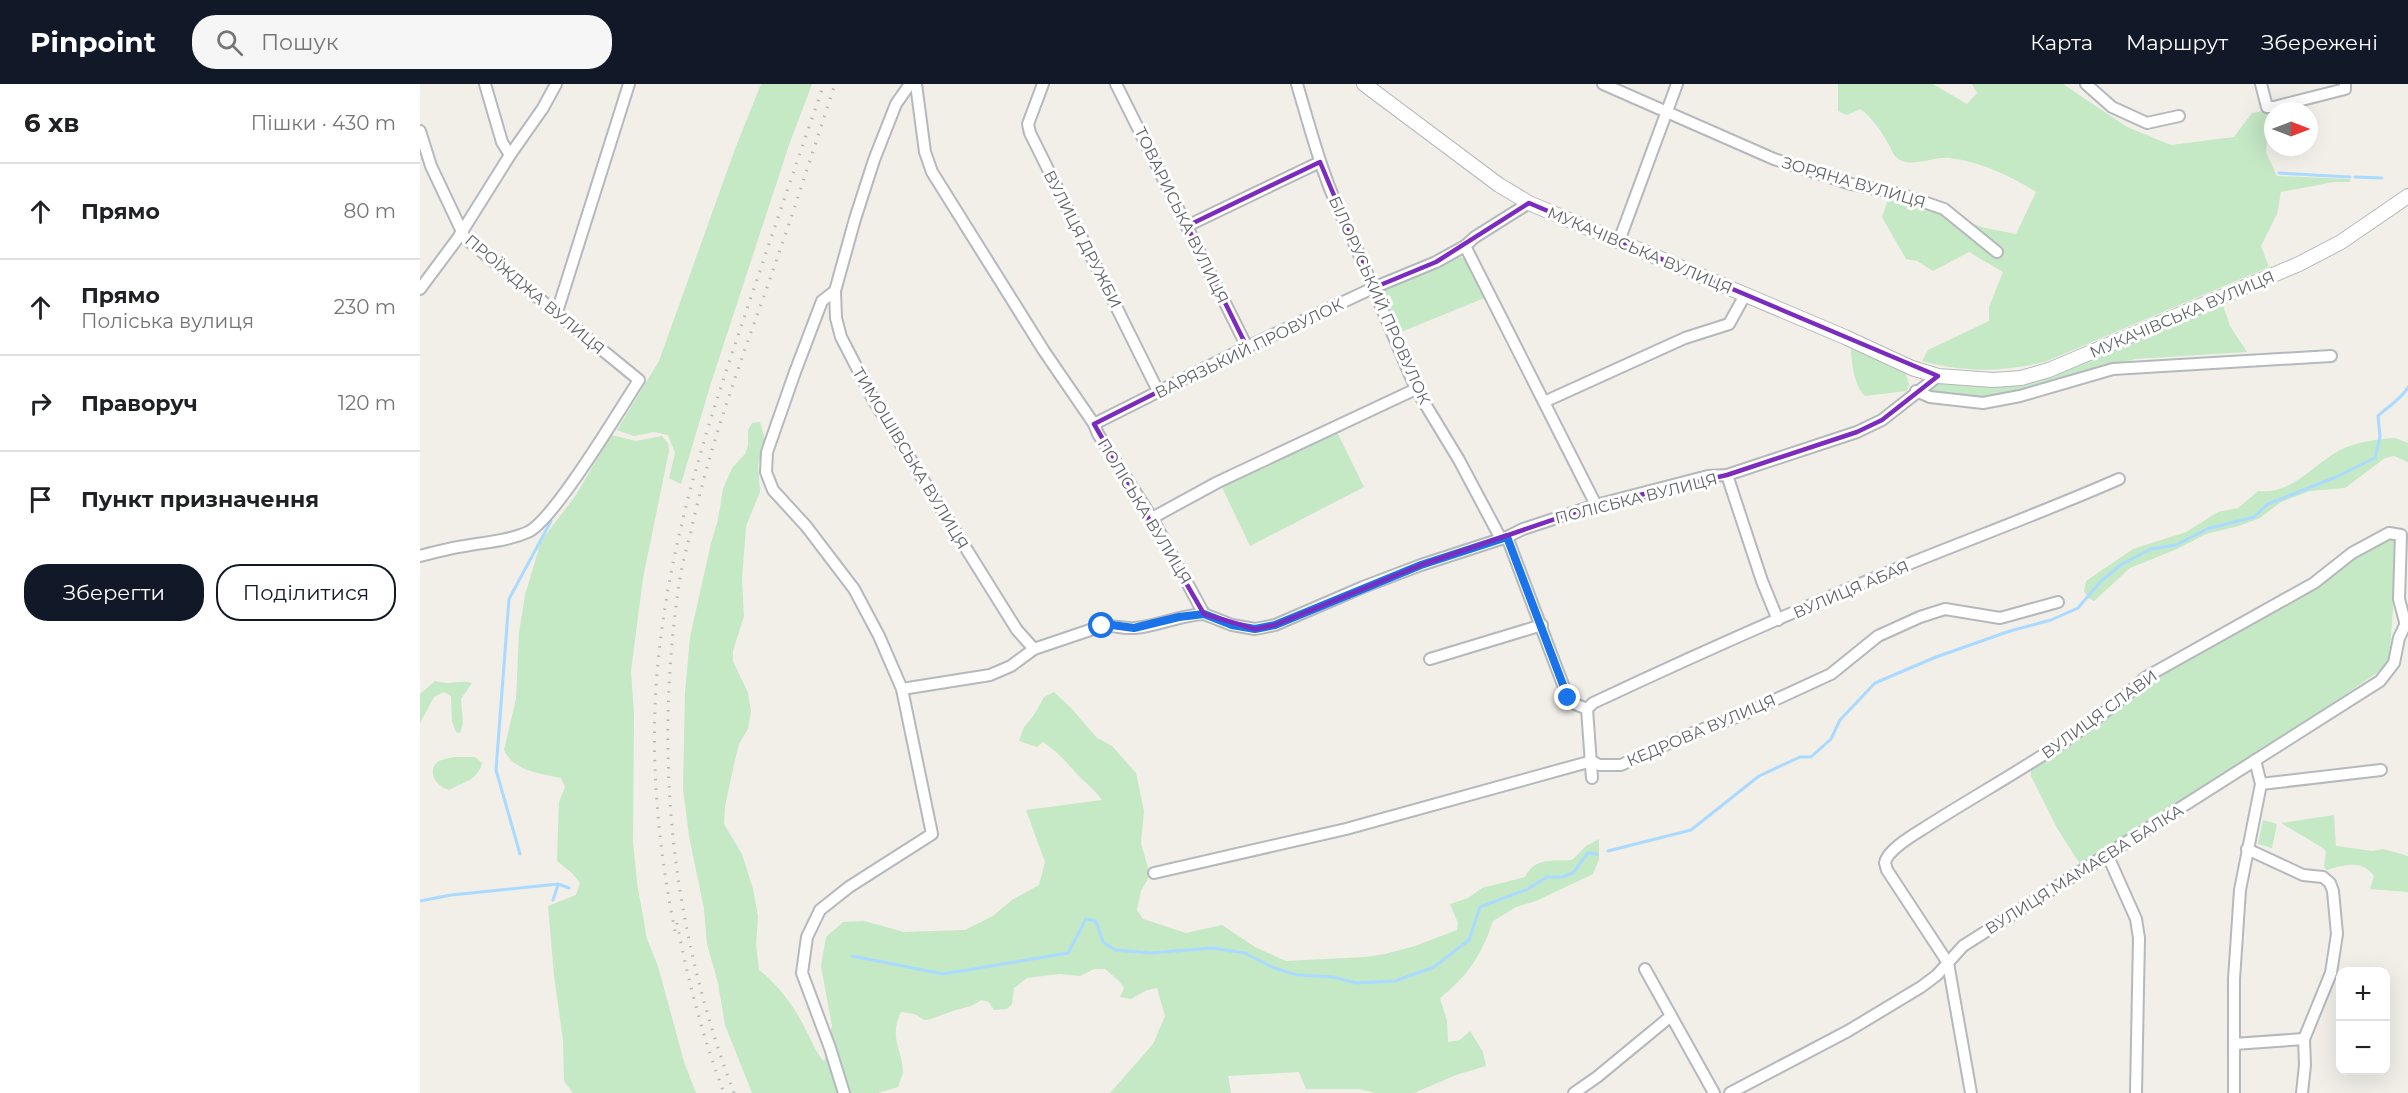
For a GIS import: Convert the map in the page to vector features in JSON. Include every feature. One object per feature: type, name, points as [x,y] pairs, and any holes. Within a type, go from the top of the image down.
[{"type":"street","points":[[485,84],[502,142],[510,155]]},
{"type":"street","points":[[420,289],[458,238],[510,155],[543,108],[556,84]]},
{"type":"street","points":[[557,312],[628,84]]},
{"type":"street","name":"ТИМОШІВСЬКА ВУЛИЦЯ","points":[[910,84],[896,104],[874,160],[835,291],[836,318],[840,337],[874,401],[1017,630],[1034,650]]},
{"type":"street","name":"ПОЛІСЬКА ВУЛИЦЯ","points":[[916,84],[925,152],[932,172],[1031,332],[1094,424],[1098,434],[1152,518],[1204,614],[1232,625],[1255,629],[1275,625],[1421,565],[1504,538],[1522,529],[1596,505],[1708,476],[1727,475],[1857,432],[1882,420],[1916,391]]},
{"type":"street","name":"ВУЛИЦЯ ДРУЖБИ","points":[[1043,84],[1028,124],[1030,133],[1158,391]]},
{"type":"street","name":"ТОВАРИСЬКА ВУЛИЦЯ","points":[[1116,84],[1247,347]]},
{"type":"street","name":"БІЛОРУСЬКИЙ ПРОВУЛОК","points":[[1297,84],[1320,162],[1338,210],[1416,389],[1504,538],[1542,625],[1568,698],[1587,709]]},
{"type":"street","name":"МУКАЧІВСЬКА ВУЛИЦЯ","points":[[1364,84],[1499,184],[1529,203],[1912,368],[1938,376],[1993,380],[2021,378],[2049,370],[2299,264],[2341,242],[2408,196]]},
{"type":"street","name":"ЗОРЯНА ВУЛИЦЯ","points":[[1602,84],[1774,159],[1851,184],[1936,205],[1996,252]]},
{"type":"street","points":[[1619,241],[1677,84]]},
{"type":"street","points":[[2086,84],[2112,106],[2147,123],[2179,116]]},
{"type":"street","points":[[2261,84],[2267,107],[2280,106],[2345,87]]},
{"type":"street","name":"ПРОЇЖДЖА ВУЛИЦЯ","points":[[420,130],[431,166],[465,238],[639,380],[608,429],[557,501],[530,531],[492,542],[420,556]]},
{"type":"street","points":[[1187,226],[1320,162]]},
{"type":"street","name":"ВАРЯЗЬКИЙ ПРОВУЛОК","points":[[1094,424],[1247,347],[1373,288],[1436,262],[1465,246],[1475,237],[1529,203]]},
{"type":"street","points":[[1465,246],[1596,505]]},
{"type":"street","points":[[835,291],[822,301],[767,452],[766,472],[773,490],[806,526],[854,589],[879,636],[902,689],[932,834],[849,887],[820,910],[807,937],[802,973],[844,1093]]},
{"type":"street","points":[[1544,402],[1685,338],[1729,324],[1745,295]]},
{"type":"street","name":"МУКАЧІВСЬКА ВУЛИЦЯ","points":[[1916,391],[1930,397],[1983,403],[2020,396],[2113,369],[2331,356]]},
{"type":"street","points":[[1916,391],[1938,376]]},
{"type":"street","points":[[1152,518],[1218,482],[1416,389]]},
{"type":"street","name":"ПОЛІСЬКА ВУЛИЦЯ","points":[[1727,475],[1762,580],[1778,620]]},
{"type":"street","name":"ВУЛИЦЯ АБАЯ","points":[[1587,709],[1593,703],[1778,620],[1895,570],[2119,480]]},
{"type":"street","name":"ВУЛИЦЯ СЛАВИ","points":[[1971,1093],[1948,963],[1887,870],[1885,863],[1889,853],[1938,819],[2079,733],[2124,698],[2146,677],[2314,583],[2352,553],[2389,533],[2400,536],[2399,599],[2407,620]]},
{"type":"street","name":"КЕДРОВА ВУЛИЦЯ","points":[[1154,873],[1346,829],[1592,760],[1599,765],[1620,765],[1687,735],[1742,715],[1831,674],[1878,636],[1920,617],[1945,609],[2000,618],[2058,602]]},
{"type":"street","points":[[902,689],[990,675],[1011,666],[1034,650],[1102,626],[1134,628],[1179,617],[1204,614]]},
{"type":"street","name":"ВУЛИЦЯ МАМАЄВА БАЛКА","points":[[1730,1093],[1848,1031],[1922,987],[1963,946],[2380,681],[2394,663],[2399,638],[2407,620]]},
{"type":"street","points":[[1430,659],[1542,625]]},
{"type":"street","points":[[1587,709],[1586,722],[1592,760],[1592,778]]},
{"type":"street","points":[[2234,1093],[2234,979],[2240,890],[2261,784],[2255,760]]},
{"type":"street","points":[[2261,784],[2381,770]]},
{"type":"street","points":[[2247,849],[2303,875],[2323,877],[2330,883],[2333,891],[2337,934],[2331,973],[2304,1039],[2305,1065],[2302,1093]]},
{"type":"street","points":[[2107,854],[2136,919],[2139,938],[2136,1093]]},
{"type":"street","points":[[1645,969],[1714,1093]]},
{"type":"street","points":[[1574,1093],[1598,1077],[1671,1016]]},
{"type":"street","points":[[2234,1044],[2304,1039]]},
{"type":"highlighted area","points":[[1320,162],[1373,288],[1436,262],[1529,203],[1938,376],[1882,420],[1857,432],[1727,475],[1596,505],[1421,565],[1275,625],[1255,629],[1204,614],[1094,424],[1247,347],[1187,226]]},
{"type":"green space","points":[[761,84],[812,84],[789,145],[710,386],[681,484],[669,478],[675,453],[668,435],[654,432],[634,436],[617,430],[659,361],[735,149]]},
{"type":"green space","points":[[1838,84],[1933,84],[1967,104],[1977,93],[1972,84],[2063,84],[2127,127],[2171,145],[2234,137],[2252,113],[2264,111],[2264,156],[2268,156],[2277,176],[2350,179],[2350,182],[2334,182],[2281,192],[2277,214],[2261,246],[2269,267],[2047,361],[2001,369],[1953,368],[1922,361],[1928,350],[1989,321],[1989,307],[2003,272],[1969,252],[1933,271],[1917,261],[1906,259],[1882,217],[1890,194],[1985,228],[2016,234],[2036,192],[1994,170],[1961,160],[1943,158],[1914,163],[1902,161],[1895,156],[1873,121],[1860,109],[1847,115],[1838,111]]},
{"type":"green space","points":[[1454,256],[1466,260],[1487,297],[1396,334],[1379,293],[1382,289]]},
{"type":"green space","points":[[2222,302],[2230,326],[2247,352],[2135,359],[1982,400],[1947,398],[1926,391],[1934,385],[1944,383],[1994,384]]},
{"type":"green space","points":[[1851,346],[1905,372],[1909,384],[1907,391],[1865,396],[1856,380]]},
{"type":"green space","points":[[760,422],[765,439],[758,465],[760,492],[746,526],[742,580],[744,616],[733,651],[733,661],[748,693],[751,711],[748,729],[739,744],[735,760],[725,806],[724,824],[742,854],[753,889],[758,916],[756,944],[759,970],[790,1004],[824,1062],[832,1026],[821,966],[826,937],[843,922],[864,921],[904,932],[965,930],[993,916],[1012,900],[1039,885],[1045,862],[1026,810],[1102,800],[1062,757],[1043,742],[1037,747],[1019,741],[1024,727],[1044,697],[1054,692],[1097,738],[1112,746],[1136,773],[1144,811],[1141,843],[1150,875],[1141,891],[1137,910],[1143,919],[1186,933],[1222,925],[1255,947],[1286,961],[1385,954],[1415,946],[1457,930],[1458,923],[1450,904],[1468,898],[1482,888],[1525,877],[1529,870],[1539,863],[1572,860],[1586,846],[1599,839],[1599,859],[1593,874],[1536,901],[1516,907],[1493,921],[1473,964],[1440,998],[1447,1021],[1448,1042],[1460,1040],[1470,1031],[1483,1052],[1486,1066],[1456,1075],[1414,1093],[1375,1093],[1359,1089],[1306,1089],[1299,1072],[1228,1076],[1231,1093],[1110,1093],[1153,1044],[1165,1016],[1157,988],[1147,990],[1131,999],[1120,997],[1124,988],[1119,981],[1105,969],[1094,969],[1080,976],[1059,974],[1027,978],[1014,988],[1012,1004],[1007,1009],[994,1010],[989,1002],[981,1000],[971,1006],[924,1020],[915,1014],[901,1012],[897,1021],[896,1037],[903,1073],[898,1087],[878,1093],[752,1093],[725,1025],[718,983],[707,944],[704,909],[689,836],[683,789],[685,693],[690,637],[718,520],[723,489],[732,468],[745,454],[748,445],[748,430],[752,423]]},
{"type":"green space","points":[[1336,430],[1364,487],[1250,546],[1220,483]]},
{"type":"green space","points":[[611,435],[636,441],[662,436],[668,443],[669,451],[643,578],[631,671],[634,714],[633,842],[637,883],[647,939],[658,966],[684,1062],[696,1093],[573,1093],[564,1081],[563,1041],[548,906],[576,895],[580,883],[557,861],[559,802],[565,787],[561,778],[536,773],[514,763],[504,750],[516,699],[519,633],[525,595],[541,541],[576,495]]},
{"type":"green space","points":[[2395,438],[2408,443],[2408,462],[2394,456],[2385,458],[2345,488],[2310,491],[2281,502],[2260,518],[2206,534],[2177,549],[2130,568],[2094,601],[2088,598],[2084,591],[2086,581],[2133,549],[2186,532],[2218,512],[2238,508],[2258,491],[2270,491],[2292,484],[2346,447],[2366,441]]},
{"type":"green space","points":[[2390,537],[2398,542],[2391,659],[2384,668],[2318,713],[2080,864],[2057,828],[2031,776],[2031,770],[2148,680],[2356,555]]},
{"type":"green space","points":[[435,681],[472,683],[461,699],[463,723],[460,733],[456,732],[452,721],[451,696],[444,692],[434,697],[420,723],[420,694]]},
{"type":"green space","points":[[454,757],[475,757],[482,763],[474,777],[449,790],[440,786],[434,778],[433,769],[439,761]]},
{"type":"green space","points":[[2334,815],[2336,846],[2372,851],[2383,849],[2408,856],[2408,892],[2370,889],[2374,876],[2358,865],[2345,865],[2326,870],[2324,866],[2326,852],[2323,848],[2281,823]]},
{"type":"green space","points":[[2263,820],[2277,824],[2272,848],[2258,844]]},
{"type":"waterway","points":[[2279,173],[2350,177]]},
{"type":"waterway","points":[[2355,177],[2382,178]]},
{"type":"waterway","points":[[1608,851],[1691,830],[1759,776],[1800,757],[1811,757],[1831,739],[1840,720],[1875,683],[1936,657],[2010,631],[2051,620],[2078,608],[2101,581],[2122,564],[2151,549],[2176,545],[2207,529],[2254,517],[2268,504],[2336,477],[2375,458],[2380,437],[2378,416],[2408,387]]},
{"type":"waterway","points":[[520,854],[496,770],[509,599],[551,521]]},
{"type":"waterway","points":[[852,956],[943,974],[1068,953],[1086,919],[1096,921],[1103,942],[1115,950],[1151,953],[1212,948],[1245,953],[1274,968],[1297,975],[1333,977],[1356,983],[1395,981],[1434,967],[1469,940],[1480,907],[1528,889],[1547,877],[1562,877],[1573,873],[1588,853],[1597,854]]},
{"type":"waterway","points":[[420,901],[451,895],[558,884],[569,888]]},
{"type":"waterway","points":[[553,900],[558,885]]},
{"type":"railway","points":[[675,931],[660,835],[654,739],[657,674],[669,582],[702,447],[824,84]]},
{"type":"railway","points":[[734,1093],[712,1030],[695,967],[682,903],[673,839],[668,709],[672,644],[681,571],[708,464],[835,84]]},
{"type":"railway","points":[[677,923],[697,1009],[724,1093]]},
{"type":"route","points":[[1102,626],[1134,628],[1194,614],[1204,614],[1232,625],[1255,629],[1275,625],[1363,587],[1507,537],[1568,698]]}]
